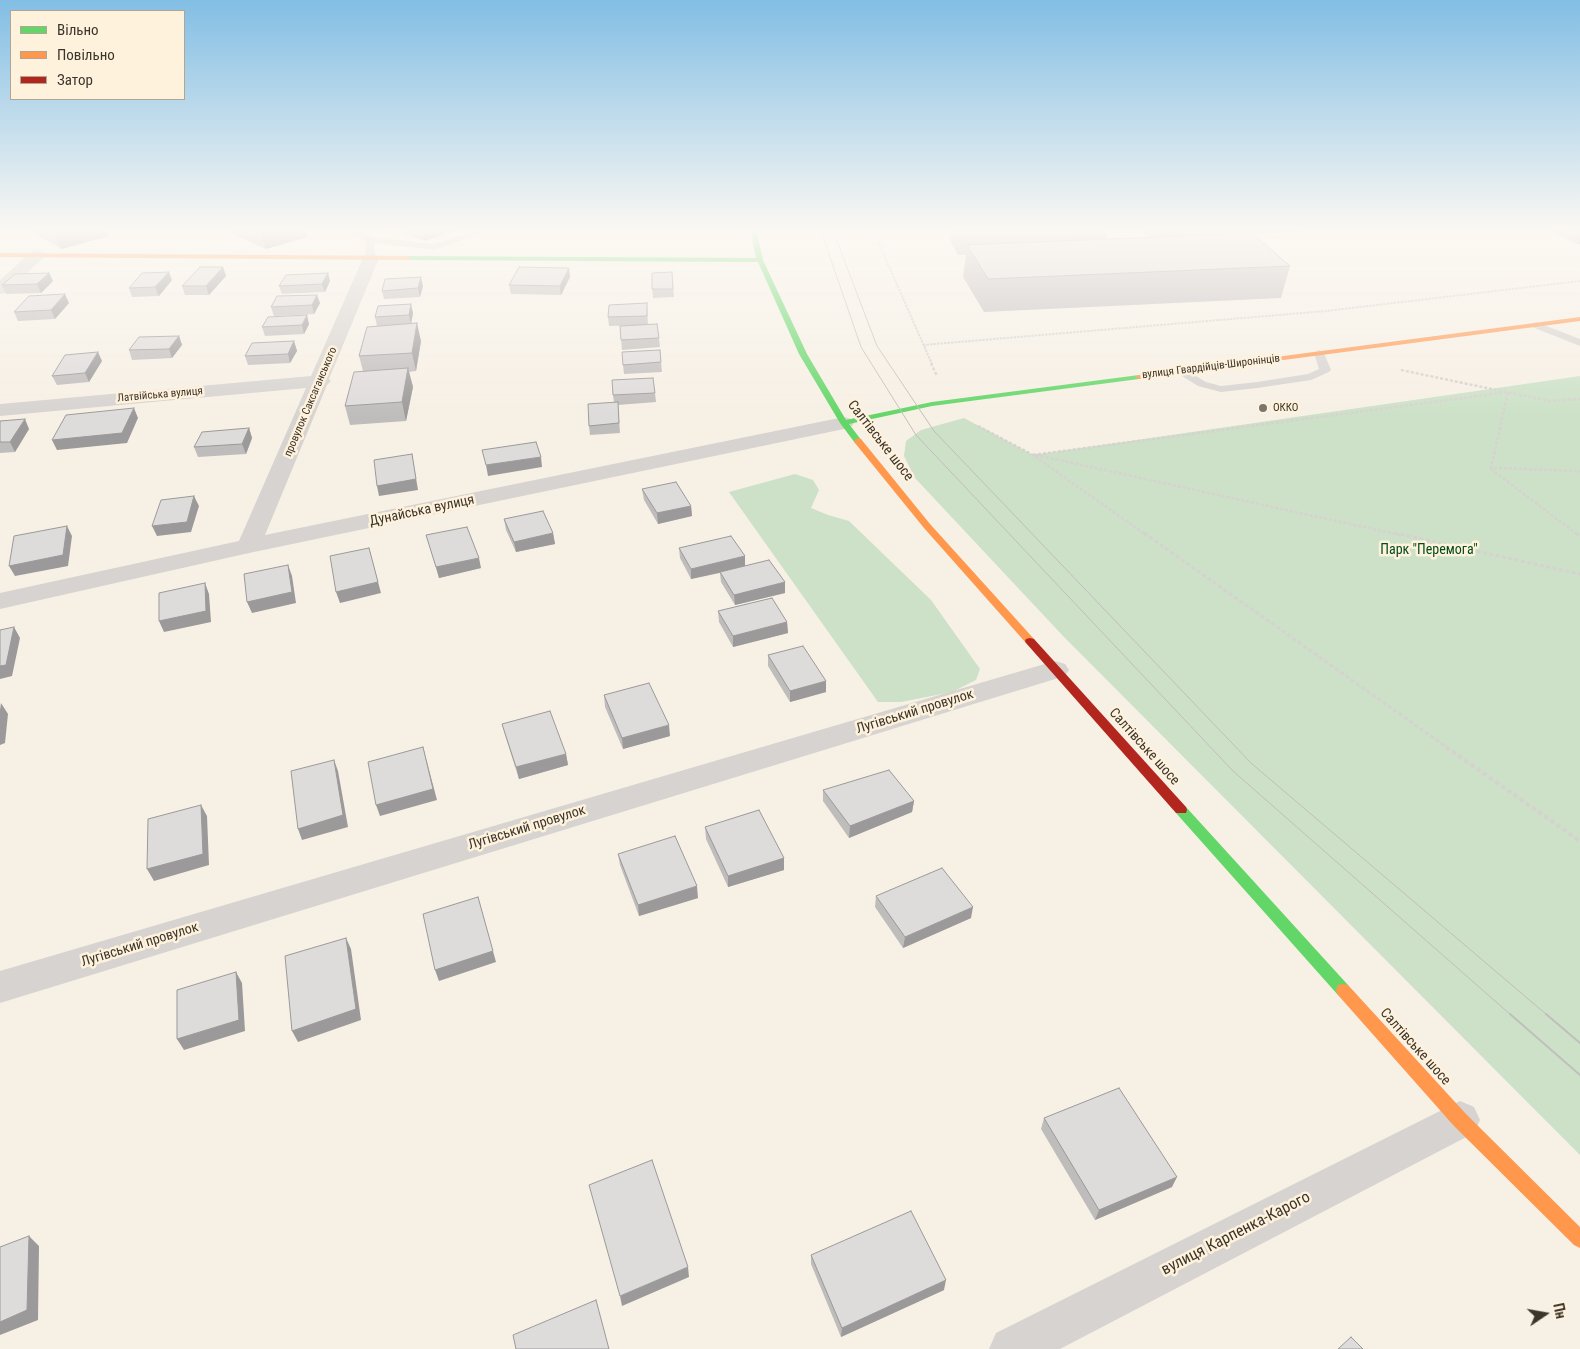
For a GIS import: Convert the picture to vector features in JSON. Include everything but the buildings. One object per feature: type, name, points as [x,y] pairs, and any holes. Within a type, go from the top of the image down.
[{"type":"main road","name":"Салтівське шосе","points":[[774,291],[803,354],[844,423],[928,526],[1460,1120],[1580,1239]]},
{"type":"main road","name":"вулиця Гвардійців-Широнінців","points":[[844,423],[932,404],[1580,319]]},
{"type":"street","name":"провулок Саксаганського","points":[[249,546],[321,381],[354,291]]},
{"type":"street","name":"Латвійська вулиця","points":[[0,410],[321,381]]},
{"type":"street","name":"Дунайська вулиця","points":[[0,601],[249,546],[844,423]]},
{"type":"street","name":"Лугівський провулок","points":[[0,986],[1055,670]]},
{"type":"street","name":"вулиця Карпенка-Карого","points":[[1012,1349],[1460,1120]]},
{"type":"lane","points":[[1536,325],[1580,343]]},
{"type":"lane","points":[[1180,371],[1202,384],[1221,389],[1257,385],[1311,377],[1318,374],[1325,370],[1319,353]]},
{"type":"path","points":[[899,291],[923,346],[1326,311],[1496,291]]},
{"type":"path","points":[[1394,369],[1549,401],[1580,399]]},
{"type":"path","points":[[1033,455],[1508,392]]},
{"type":"path","points":[[1491,468],[1508,392]]},
{"type":"path","points":[[1033,455],[1580,574]]},
{"type":"path","points":[[1033,455],[1580,841]]},
{"type":"path","points":[[1491,468],[1580,471]]},
{"type":"path","points":[[1491,468],[1580,536]]},
{"type":"green space","name":"Парк \"Перемога\"","points":[[1580,376],[1580,1155],[1064,637],[915,478],[904,456],[906,441],[921,430],[964,418],[1033,455]]},
{"type":"green space","points":[[795,474],[813,480],[819,490],[811,508],[849,521],[931,600],[980,669],[976,680],[952,692],[901,702],[878,702],[729,492]]},
{"type":"tram line","points":[[842,291],[861,347],[916,435],[1233,771],[1511,1015]]},
{"type":"tram line","points":[[856,291],[877,346],[934,431],[1251,763],[1547,1015]]},
{"type":"tram line","points":[[1510,1014],[1580,1075]]},
{"type":"tram line","points":[[1546,1014],[1580,1043]]},
{"type":"traffic: fast","points":[[774,291],[803,354],[844,423],[858,441]]},
{"type":"traffic: fast","points":[[844,423],[932,404],[1139,377]]},
{"type":"traffic: fast","points":[[1181,810],[1343,990]]},
{"type":"traffic: slow","points":[[1139,377],[1580,319]]},
{"type":"traffic: slow","points":[[858,441],[927,526],[1030,641]]},
{"type":"traffic: slow","points":[[1343,990],[1460,1120],[1580,1239]]},
{"type":"traffic: jam","points":[[1030,641],[1181,810]]},
{"type":"place","name":"ОККО","points":[[1263,408]]}]
